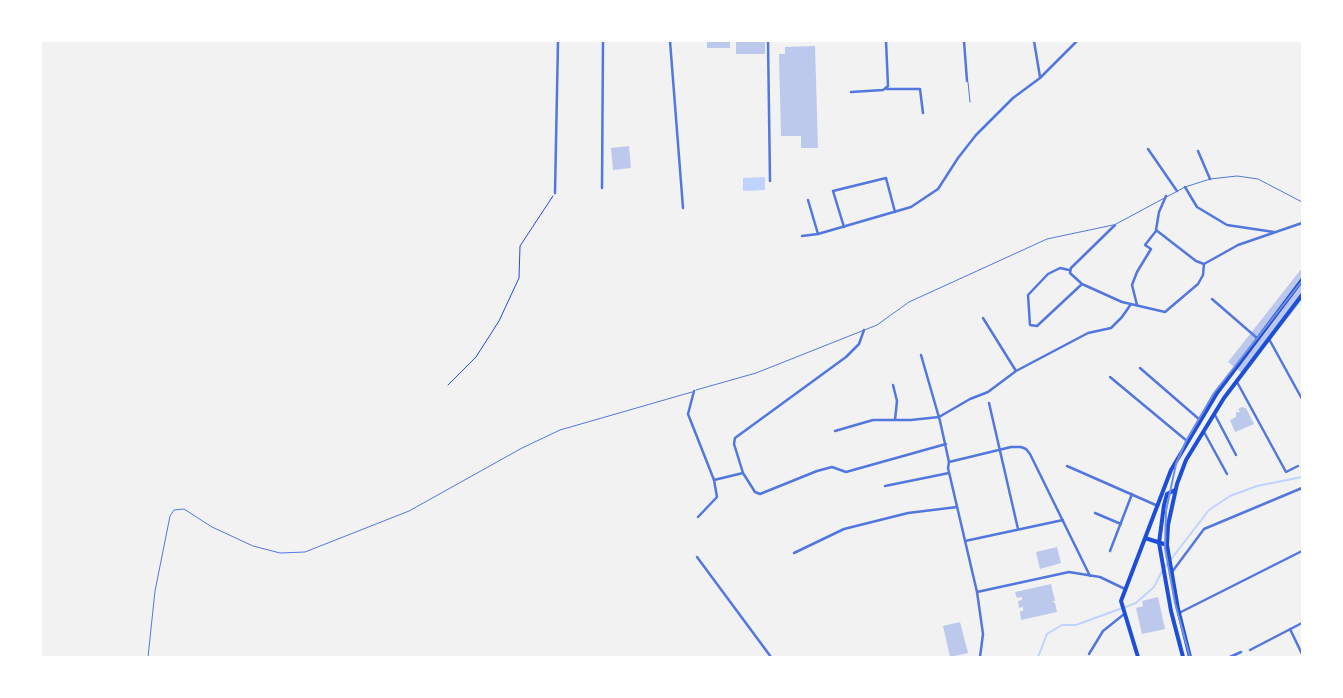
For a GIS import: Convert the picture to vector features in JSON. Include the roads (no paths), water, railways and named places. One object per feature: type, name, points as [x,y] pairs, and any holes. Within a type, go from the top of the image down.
[{"type":"main road","points":[[1138,657],[1120,604],[1171,470],[1200,420],[1257,338],[1302,280]]},
{"type":"main road","points":[[1190,657],[1179,613],[1167,546],[1168,524],[1175,490],[1186,460],[1214,414],[1302,294]]},
{"type":"main road","points":[[1175,490],[1167,494],[1164,504],[1160,543],[1164,577],[1183,657]]},
{"type":"main road","points":[[1145,538],[1167,546]]},
{"type":"street","points":[[555,193],[558,41]]},
{"type":"street","points":[[602,188],[603,41]]},
{"type":"street","points":[[670,41],[683,208]]},
{"type":"street","points":[[768,41],[770,181]]},
{"type":"street","points":[[886,41],[887,89]]},
{"type":"street","points":[[964,41],[968,81]]},
{"type":"street","points":[[1034,41],[1040,78]]},
{"type":"street","points":[[802,236],[818,234],[911,207],[938,189],[976,134],[1013,98],[1040,78],[1077,41]]},
{"type":"street","points":[[851,92],[920,89],[923,113]]},
{"type":"street","points":[[1148,149],[1177,190]]},
{"type":"street","points":[[1198,151],[1210,179]]},
{"type":"street","points":[[844,227],[833,191],[886,178],[895,212]]},
{"type":"street","points":[[1184,187],[1197,207],[1227,225],[1276,232]]},
{"type":"street","points":[[1137,305],[1132,285],[1137,272],[1151,249],[1145,245],[1156,230],[1159,212],[1166,196]]},
{"type":"street","points":[[808,200],[818,234]]},
{"type":"street","points":[[1156,230],[1196,261],[1204,264],[1238,245],[1302,223]]},
{"type":"street","points":[[1070,270],[1115,225]]},
{"type":"street","points":[[1070,270],[1070,273],[1082,284],[1131,304],[1165,312],[1198,284],[1203,275],[1204,264]]},
{"type":"street","points":[[1070,270],[1060,268],[1048,274],[1028,295],[1030,325],[1037,326],[1082,284]]},
{"type":"street","points":[[1212,299],[1257,338]]},
{"type":"street","points":[[835,431],[873,420],[939,416],[970,399],[988,392],[1016,371],[1088,333],[1111,328],[1131,304]]},
{"type":"street","points":[[983,318],[1016,371]]},
{"type":"street","points":[[864,330],[859,344],[846,357],[735,438],[734,444],[744,473],[755,492],[760,494],[817,470],[832,467],[846,472],[946,444]]},
{"type":"street","points":[[1268,338],[1302,399]]},
{"type":"street","points":[[921,355],[946,444],[949,473],[977,592],[983,634],[980,657]]},
{"type":"street","points":[[1140,368],[1200,420]]},
{"type":"street","points":[[1110,378],[1187,441]]},
{"type":"street","points":[[1237,381],[1286,472],[1298,466]]},
{"type":"street","points":[[893,385],[897,400],[895,420]]},
{"type":"street","points":[[694,391],[688,414],[714,480],[717,497],[698,517]]},
{"type":"street","points":[[990,403],[1018,529]]},
{"type":"street","points":[[1214,414],[1236,455]]},
{"type":"street","points":[[1203,431],[1227,474]]},
{"type":"street","points":[[949,462],[1021,447],[1030,454],[1090,576]]},
{"type":"street","points":[[1067,466],[1158,506]]},
{"type":"street","points":[[714,480],[744,473]]},
{"type":"street","points":[[885,486],[949,473]]},
{"type":"street","points":[[1171,574],[1204,529],[1302,488]]},
{"type":"street","points":[[1110,551],[1132,494]]},
{"type":"street","points":[[794,553],[844,529],[908,513],[957,507]]},
{"type":"street","points":[[1095,513],[1121,524]]},
{"type":"street","points":[[965,541],[1062,520]]},
{"type":"street","points":[[1179,613],[1302,551]]},
{"type":"street","points":[[697,557],[770,657]]},
{"type":"street","points":[[977,592],[1069,572],[1100,577],[1125,589]]},
{"type":"street","points":[[1089,654],[1102,631],[1122,613]]},
{"type":"street","points":[[1250,650],[1302,624]]},
{"type":"street","points":[[1290,629],[1302,654]]},
{"type":"street","points":[[1230,657],[1241,652]]},
{"type":"lane","points":[[968,81],[970,102]]},
{"type":"lane","points":[[148,657],[155,591],[170,516],[174,510],[184,509],[212,528],[253,546],[280,553],[305,552],[409,512],[522,448],[560,430],[756,373],[876,325],[909,302],[1046,239],[1115,225],[1184,187],[1210,179],[1237,176],[1258,179],[1302,202]]},
{"type":"water","points":[[765,177],[765,190],[743,191],[743,178]]},
{"type":"waterway","points":[[1165,567],[1209,510],[1230,496],[1257,486],[1302,477]]},
{"type":"waterway","points":[[1038,657],[1047,634],[1062,625],[1076,625],[1136,603],[1154,587],[1162,571]]},
{"type":"railway","points":[[1190,657],[1175,603],[1165,548],[1166,511],[1176,464],[1186,441],[1214,393],[1302,281]]}]
